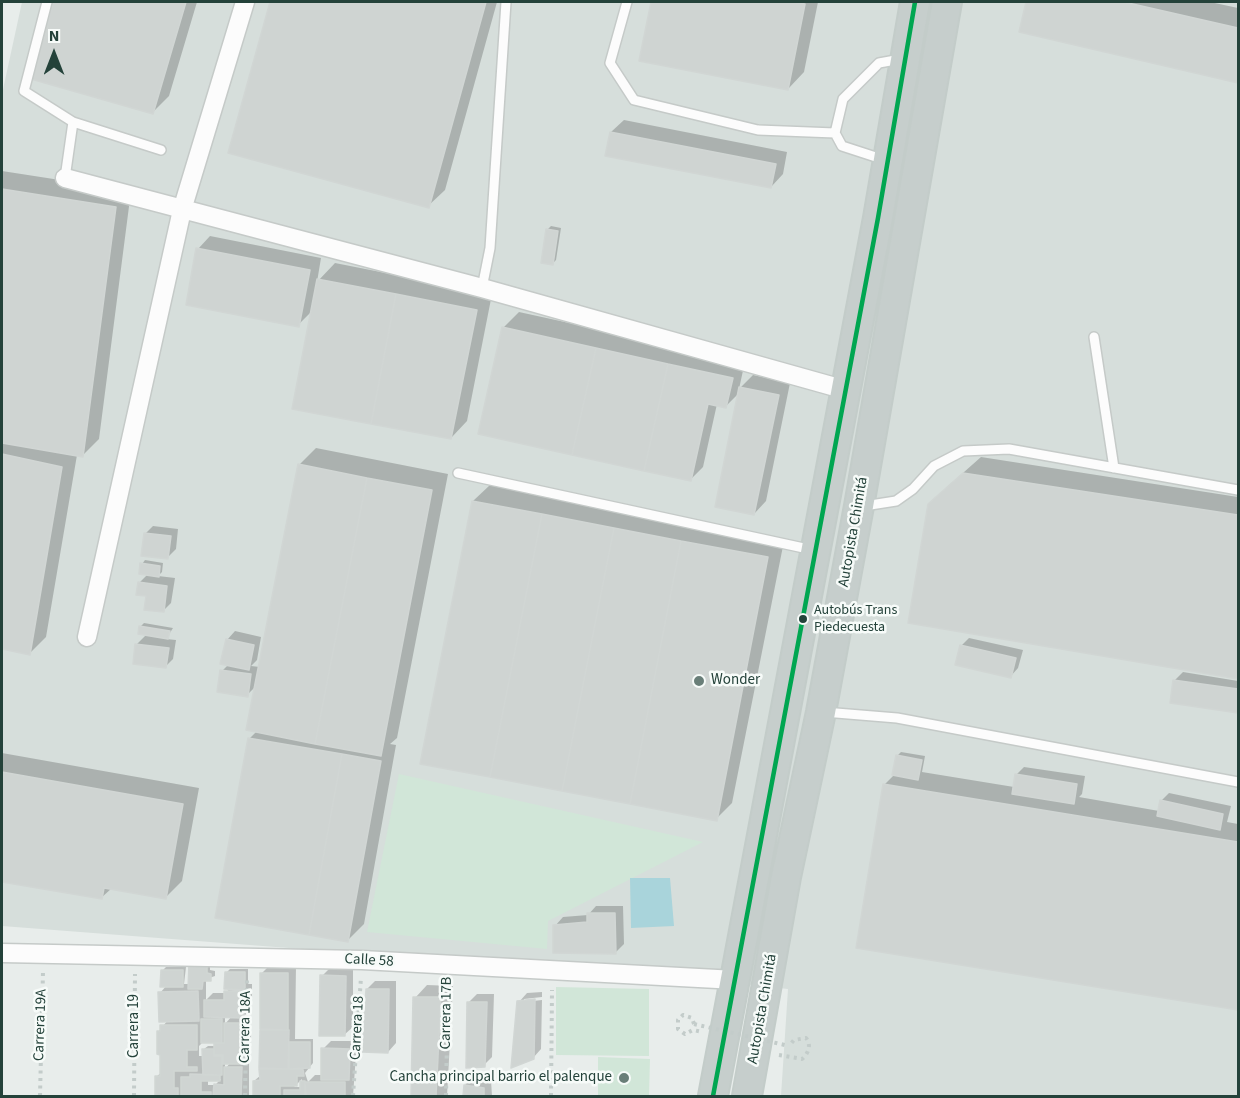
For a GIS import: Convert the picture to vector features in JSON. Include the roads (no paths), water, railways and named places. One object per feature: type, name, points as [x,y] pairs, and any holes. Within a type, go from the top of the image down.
[{"type":"highway","points":[[713,1096],[846,390],[915,2]]},
{"type":"highway","name":"Autopista Chimitá","points":[[747,1096],[786,877],[821,712],[859,506],[947,2]]},
{"type":"street","points":[[87,637],[182,210],[245,2]]},
{"type":"street","points":[[65,178],[482,288],[846,390]]},
{"type":"street","name":"Calle 58","points":[[2,953],[362,960],[736,980]]},
{"type":"lane","points":[[47,2],[24,91],[73,122],[161,150]]},
{"type":"lane","points":[[482,288],[490,248],[506,2]]},
{"type":"lane","points":[[627,2],[610,63],[634,100],[758,130],[835,133]]},
{"type":"lane","points":[[888,161],[842,146],[835,133],[843,99],[879,63],[906,58]]},
{"type":"lane","points":[[65,178],[73,122]]},
{"type":"lane","points":[[1094,337],[1114,468]]},
{"type":"lane","points":[[859,506],[896,501],[913,489],[934,466],[963,451],[1009,449],[1239,490]]},
{"type":"lane","points":[[458,473],[816,551]]},
{"type":"lane","points":[[821,712],[897,718],[1239,782]]},
{"type":"water","points":[[630,878],[670,878],[674,926],[631,928]]},
{"type":"place","name":"Autobús Trans Piedecuesta","points":[[803,619]]},
{"type":"place","name":"Wonder","points":[[699,681]]},
{"type":"place","name":"Cancha principal barrio el palenque","points":[[624,1078]]}]
